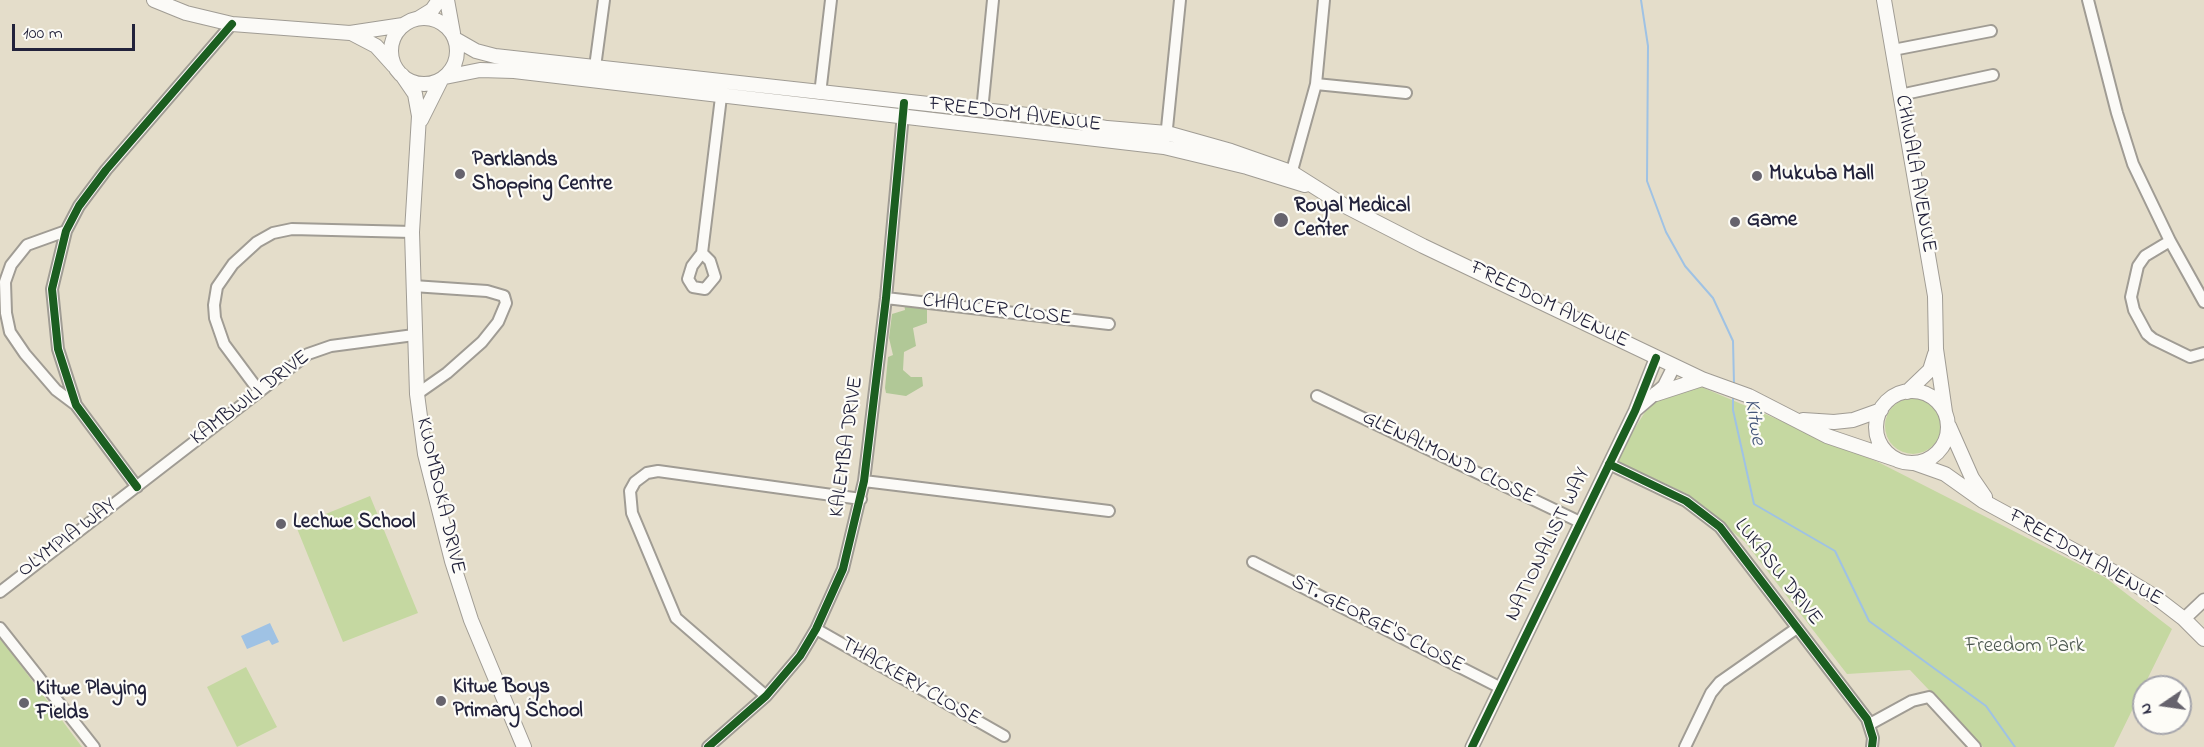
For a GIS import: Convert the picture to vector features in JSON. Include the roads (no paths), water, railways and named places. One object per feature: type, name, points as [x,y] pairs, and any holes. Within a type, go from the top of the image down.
[{"type":"main road","points":[[154,0],[186,14],[232,24],[350,33],[404,25],[432,10],[439,0]]},
{"type":"main road","points":[[419,125],[443,79],[455,63],[457,54],[447,0]]},
{"type":"main road","name":"CHIWALA AVENUE","points":[[1884,0],[1935,297],[1936,349],[1946,417]]},
{"type":"main road","points":[[419,18],[439,21],[454,37],[493,62]]},
{"type":"main road","points":[[404,25],[393,40],[392,58],[415,94],[419,125]]},
{"type":"main road","points":[[350,33],[376,46],[399,71],[421,84],[493,62]]},
{"type":"main road","name":"FREEDOM AVENUE","points":[[493,62],[595,67],[673,76],[820,94],[903,110],[982,111],[1166,140],[1247,167],[1290,177],[1423,246],[1656,358],[1702,379],[1749,396],[1792,419],[1850,445],[1895,459]]},
{"type":"main road","name":"FREEDOM AVENUE","points":[[493,62],[621,84],[721,97],[903,110],[1166,140]]},
{"type":"main road","points":[[621,84],[673,76]]},
{"type":"main road","name":"KUOMBOKA DRIVE","points":[[419,125],[412,232],[417,394],[425,454],[452,561],[484,653],[524,747]]},
{"type":"main road","name":"CHIWALA AVENUE","points":[[1907,392],[1930,370],[1936,349]]},
{"type":"main road","points":[[1656,394],[1702,379]]},
{"type":"main road","points":[[1907,392],[1925,393],[1933,398],[1946,417],[1945,441],[1940,450],[1933,457],[1914,463],[1895,459],[1880,442],[1877,432],[1881,410],[1891,398],[1907,392]]},
{"type":"main road","name":"FREEDOM AVENUE","points":[[1792,419],[1834,422],[1881,410]]},
{"type":"main road","name":"FREEDOM AVENUE","points":[[1946,417],[1972,478],[1992,506]]},
{"type":"main road","name":"FREEDOM AVENUE","points":[[1914,463],[1945,474],[1992,506],[2121,576],[2184,619],[2204,639]]},
{"type":"street","points":[[595,67],[604,0]]},
{"type":"street","points":[[820,94],[831,0]]},
{"type":"street","points":[[982,111],[993,0]]},
{"type":"street","points":[[1166,140],[1180,0]]},
{"type":"street","points":[[1290,177],[1316,84],[1324,0]]},
{"type":"street","points":[[2088,0],[2117,113],[2133,164],[2170,241],[2204,302]]},
{"type":"street","points":[[76,405],[58,349],[53,315],[52,289],[66,231],[79,206],[106,170],[232,24]]},
{"type":"street","points":[[1893,50],[1991,31]]},
{"type":"street","points":[[1900,95],[1993,75]]},
{"type":"street","points":[[1316,84],[1406,93]]},
{"type":"street","points":[[702,253],[721,97]]},
{"type":"street","name":"KALEMBA DRIVE","points":[[708,747],[766,696],[800,656],[816,629],[843,569],[864,481],[886,298],[903,110]]},
{"type":"street","points":[[259,392],[224,344],[215,318],[214,305],[218,287],[233,264],[257,242],[273,233],[292,229],[412,232]]},
{"type":"street","points":[[66,231],[27,245],[14,260],[5,282],[6,313],[10,332],[25,354],[56,390],[76,405],[136,487]]},
{"type":"street","points":[[2170,241],[2145,256],[2138,266],[2131,297],[2134,310],[2147,334],[2153,339],[2190,357],[2204,353]]},
{"type":"street","points":[[413,286],[487,291],[504,296],[505,310],[482,342],[447,373],[417,394]]},
{"type":"street","name":"CHAUCER CLOSE","points":[[886,298],[1108,324]]},
{"type":"street","name":"KAMBWILI DRIVE","points":[[136,487],[308,354],[320,349],[414,335]]},
{"type":"street","name":"NATIONALIST WAY","points":[[1472,747],[1635,411],[1656,358]]},
{"type":"street","points":[[1635,411],[1656,394],[1666,382],[1674,366]]},
{"type":"street","name":"GLENALMOND CLOSE","points":[[1317,396],[1580,522]]},
{"type":"street","name":"LUKASU DRIVE","points":[[1609,464],[1686,501],[1714,521],[1870,724]]},
{"type":"street","points":[[766,696],[684,626],[670,610],[632,513],[629,501],[630,491],[635,482],[647,473],[658,471],[861,499]]},
{"type":"street","points":[[864,481],[1109,511]]},
{"type":"street","name":"OLYMPIA WAY","points":[[0,592],[136,487]]},
{"type":"street","name":"ST. GEORGE'S CLOSE","points":[[1252,562],[1501,688]]},
{"type":"street","points":[[2184,619],[2204,600]]},
{"type":"street","points":[[0,627],[94,747]]},
{"type":"street","points":[[1685,747],[1711,693],[1720,682],[1797,628]]},
{"type":"street","name":"THACKERY CLOSE","points":[[816,629],[1004,736]]},
{"type":"street","points":[[1872,747],[1870,724],[1912,701],[1929,697],[1975,747]]},
{"type":"street","points":[[721,737],[729,747]]},
{"type":"water","points":[[270,623],[279,642],[272,645],[269,640],[247,649],[241,636]]},
{"type":"waterway","name":"Kitwe","points":[[1641,0],[1648,46],[1647,181],[1666,232],[1685,266],[1713,298],[1733,341],[1734,384]]},
{"type":"waterway","name":"Kitwe","points":[[1733,395],[1733,410],[1754,504],[1835,551],[1869,621],[1986,706],[2015,747]]},
{"type":"place","name":"Parklands Shopping Centre","points":[[460,174]]},
{"type":"place","name":"Mukuba Mall","points":[[1757,176]]},
{"type":"place","name":"Royal Medical Center","points":[[1281,220]]},
{"type":"place","name":"Game","points":[[1735,222]]},
{"type":"place","name":"Lechwe School","points":[[281,524]]},
{"type":"place","name":"Kitwe Boys Primary School","points":[[441,701]]},
{"type":"place","name":"Kitwe Playing Fields","points":[[24,703]]},
{"type":"park label","name":"Freedom Park","points":[[2025,648]]}]
